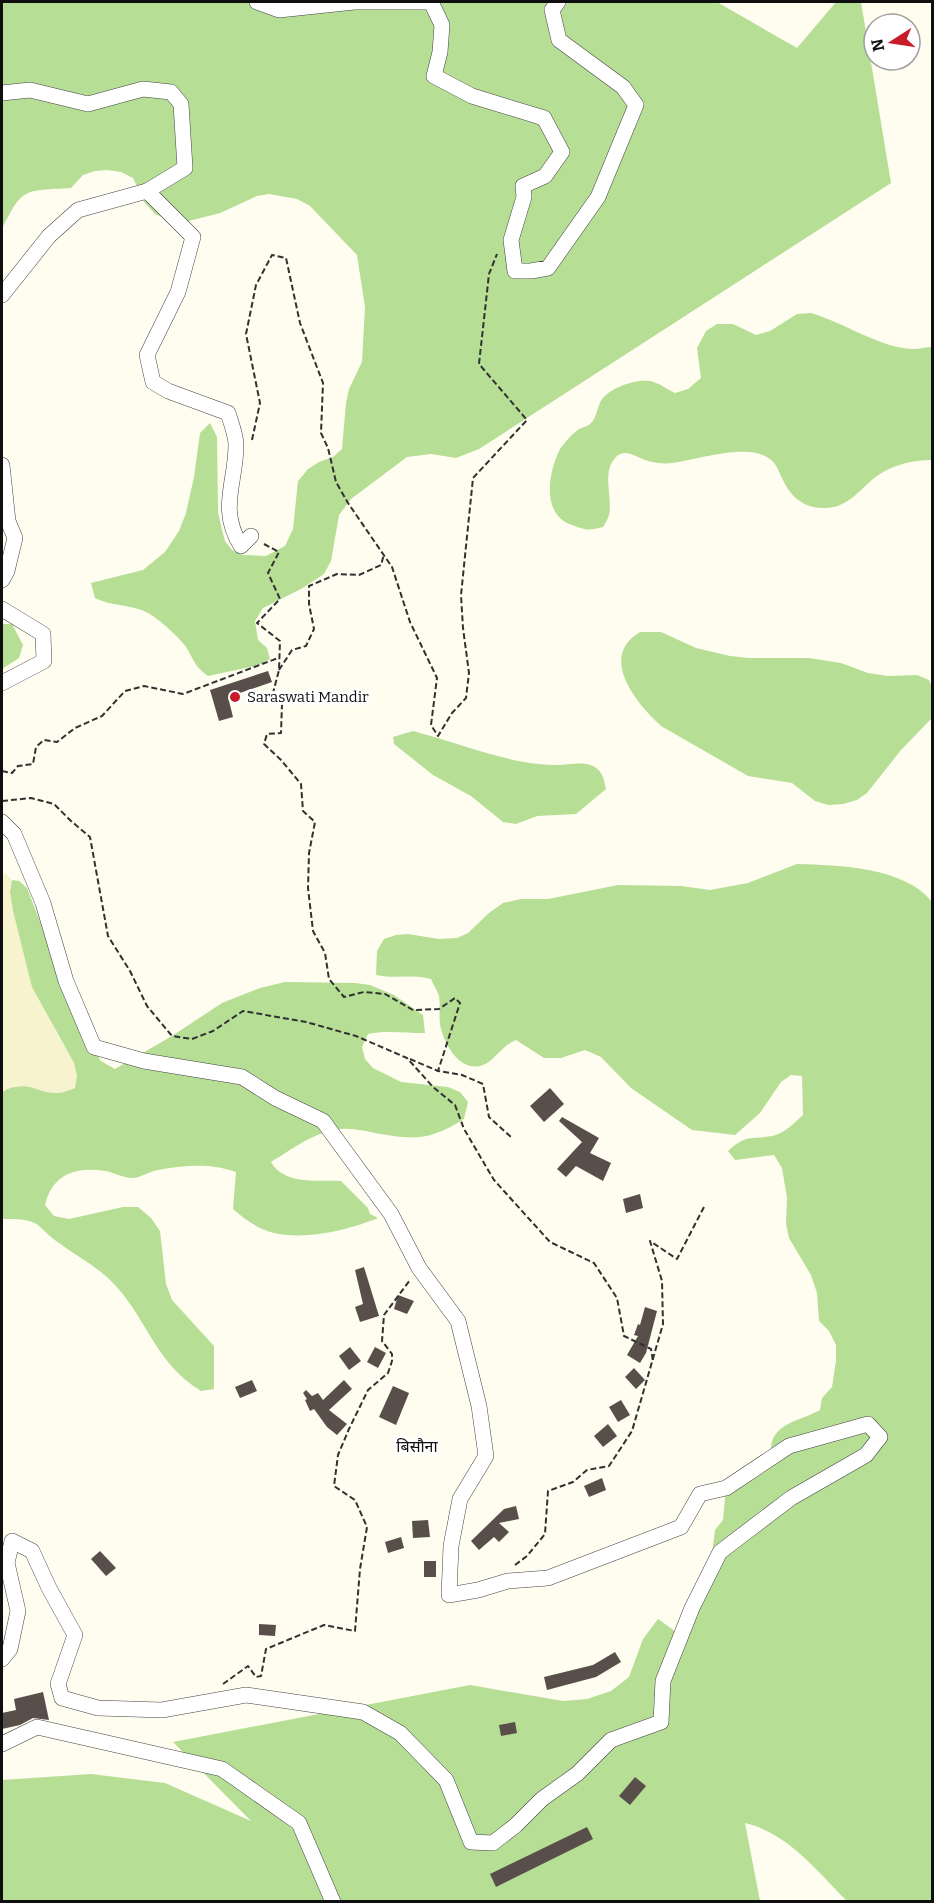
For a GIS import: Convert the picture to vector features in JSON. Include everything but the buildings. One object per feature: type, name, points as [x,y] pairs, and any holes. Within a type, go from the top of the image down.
[{"type":"street","points":[[257,2],[279,10],[354,2],[431,2],[442,25],[440,52],[434,76],[471,96],[544,118],[562,152],[545,176],[523,186],[524,197],[511,240],[516,271],[549,268],[598,197],[636,105],[624,87],[559,39],[552,10],[558,2]]},
{"type":"street","points":[[2,93],[30,90],[88,104],[143,89],[171,92],[181,104],[185,168],[147,191],[78,210],[49,236],[2,296]]},
{"type":"street","points":[[147,191],[193,237],[178,292],[147,355],[153,382],[168,391],[228,413],[236,443],[228,507],[234,535],[241,546],[251,537]]},
{"type":"street","points":[[2,465],[8,521],[15,538],[7,571],[2,580]]},
{"type":"street","points":[[2,609],[43,634],[44,661],[2,683]]},
{"type":"street","points":[[2,822],[14,834],[43,903],[66,981],[94,1047],[144,1061],[242,1077],[274,1098],[323,1120],[391,1214],[419,1268],[458,1321],[479,1406],[486,1456],[460,1499],[451,1546],[449,1594],[478,1590],[508,1581],[548,1578],[681,1527],[700,1494],[726,1488],[789,1446],[868,1425],[880,1437],[866,1455],[791,1498],[720,1552],[692,1608],[663,1681],[660,1722],[611,1740],[577,1774],[542,1798],[516,1825],[493,1842],[471,1842],[446,1780],[400,1733],[363,1712],[246,1695],[162,1710],[98,1708],[62,1698],[58,1684],[75,1635],[32,1551],[12,1541],[7,1563],[18,1611],[9,1649],[2,1659]]},
{"type":"street","points":[[2,1744],[37,1727],[222,1768],[299,1823],[333,1902]]},
{"type":"path","points":[[250,448],[260,403],[246,334],[256,285],[272,255],[286,258],[300,323],[323,383],[321,433],[328,448],[336,482],[392,567],[410,622],[437,678],[431,725],[438,736],[452,713],[466,698],[470,673],[461,595],[473,478],[527,420],[479,364],[489,274],[497,254]]},
{"type":"path","points":[[251,537],[279,552],[268,573],[280,599],[258,623],[280,641],[279,670]]},
{"type":"path","points":[[384,553],[381,565],[359,575],[337,574],[309,586],[309,604],[314,629],[306,646],[292,650],[279,670],[273,693],[282,704],[281,733],[267,734],[264,744],[301,784],[303,811],[315,822],[309,853],[308,888],[314,931],[325,953],[329,979],[344,997],[364,992],[385,994],[413,1010],[439,1009],[455,998],[460,1003],[438,1071]]},
{"type":"path","points":[[2,771],[12,773],[18,766],[33,764],[36,747],[44,740],[57,742],[75,728],[102,716],[125,691],[144,686],[183,694],[278,657]]},
{"type":"path","points":[[2,801],[31,798],[54,804],[90,837],[108,936],[130,971],[147,1006],[172,1036],[192,1039],[213,1031],[243,1011],[306,1022],[346,1033],[438,1071],[462,1075],[483,1084],[489,1117],[512,1138]]},
{"type":"path","points":[[407,1058],[433,1087],[455,1105],[464,1129],[494,1180],[550,1242],[594,1263],[617,1298],[624,1336],[651,1349],[653,1361]]},
{"type":"path","points":[[507,1570],[527,1556],[545,1534],[549,1491],[573,1482],[587,1470],[609,1466],[632,1431],[663,1324],[662,1281],[650,1241],[676,1259],[704,1207]]},
{"type":"path","points":[[223,1684],[248,1666],[256,1677],[261,1676],[266,1649],[279,1642],[324,1625],[355,1631],[360,1569],[367,1527],[355,1500],[334,1486],[338,1455],[368,1390],[388,1373],[392,1361],[392,1354],[382,1341],[384,1315],[419,1268]]},
{"type":"shaded area","points":[[5,873],[12,880],[10,892],[13,911],[26,962],[58,1036],[74,1063],[77,1075],[75,1088],[64,1093],[52,1094],[16,1086],[2,1092],[2,878]]},
{"type":"green space","points":[[2,2],[717,2],[797,48],[836,2],[861,2],[862,72],[873,72],[891,183],[479,449],[456,458],[431,454],[407,457],[351,499],[339,515],[331,561],[324,574],[301,589],[263,608],[255,621],[258,640],[267,648],[270,659],[259,665],[208,676],[197,666],[183,643],[158,619],[142,610],[95,598],[91,583],[143,570],[165,552],[179,531],[186,513],[200,433],[210,423],[217,437],[218,512],[225,541],[232,550],[243,555],[266,556],[285,546],[293,529],[298,481],[308,469],[333,457],[342,449],[349,389],[362,362],[365,307],[357,255],[310,206],[297,199],[269,194],[257,196],[220,213],[177,224],[155,214],[145,203],[133,178],[121,172],[107,170],[83,175],[71,188],[34,191],[27,194],[15,205],[2,229]]},
{"type":"green space","points":[[811,313],[889,345],[914,349],[932,347],[932,460],[912,462],[892,468],[873,479],[848,501],[841,505],[823,508],[809,506],[798,500],[785,484],[774,463],[760,454],[736,452],[666,463],[651,462],[623,453],[616,457],[609,470],[610,508],[609,516],[603,527],[580,528],[562,520],[555,512],[551,503],[550,481],[560,449],[576,431],[591,423],[601,401],[612,390],[638,381],[657,383],[675,393],[688,389],[701,378],[697,348],[706,331],[717,324],[733,324],[756,335],[770,331],[797,314]]},
{"type":"green space","points":[[2,624],[12,624],[23,645],[19,658],[2,669]]},
{"type":"green space","points":[[640,632],[661,632],[696,648],[730,656],[809,658],[841,663],[868,673],[888,676],[917,675],[929,680],[932,688],[932,718],[901,750],[867,793],[857,800],[828,805],[815,801],[792,783],[748,776],[661,726],[632,693],[625,680],[622,667],[622,654],[628,642]]},
{"type":"green space","points":[[413,731],[524,762],[549,765],[580,763],[593,766],[601,773],[606,789],[576,814],[537,816],[516,824],[503,822],[471,796],[433,775],[394,744],[393,737]]},
{"type":"green space","points":[[797,864],[851,867],[888,875],[920,890],[932,902],[932,1901],[847,1901],[801,1854],[788,1844],[775,1835],[745,1823],[760,1901],[2,1902],[2,1780],[91,1774],[165,1783],[251,1821],[173,1742],[470,1685],[563,1701],[587,1699],[611,1691],[629,1677],[643,1639],[658,1619],[679,1634],[712,1554],[715,1530],[723,1520],[726,1488],[746,1483],[758,1476],[770,1460],[771,1444],[776,1434],[790,1423],[820,1410],[822,1398],[832,1387],[836,1345],[829,1331],[819,1321],[817,1293],[811,1275],[789,1238],[786,1224],[787,1198],[782,1168],[774,1155],[735,1160],[728,1151],[746,1139],[776,1135],[803,1115],[802,1076],[791,1075],[781,1082],[760,1113],[735,1135],[692,1130],[631,1088],[601,1057],[585,1050],[561,1058],[544,1058],[516,1040],[487,1063],[468,1065],[456,1057],[443,1036],[440,1025],[439,996],[431,979],[376,975],[377,951],[384,939],[396,935],[408,934],[439,939],[457,938],[468,933],[503,903],[521,899],[548,899],[618,885],[681,886],[710,890],[748,883]]},
{"type":"green space","points":[[12,880],[19,881],[27,888],[85,1037],[101,1061],[115,1069],[172,1036],[222,1003],[260,988],[285,982],[355,983],[370,985],[394,995],[423,1015],[425,1033],[368,1034],[362,1047],[365,1059],[373,1068],[401,1082],[448,1087],[460,1092],[468,1102],[464,1119],[431,1135],[411,1137],[355,1129],[332,1130],[305,1141],[271,1162],[284,1175],[293,1178],[312,1181],[341,1181],[368,1208],[370,1214],[378,1218],[335,1231],[288,1235],[273,1233],[256,1226],[233,1209],[236,1172],[217,1167],[178,1167],[132,1178],[105,1171],[84,1170],[66,1175],[53,1186],[45,1205],[54,1216],[69,1219],[123,1207],[138,1207],[151,1218],[160,1231],[166,1284],[172,1300],[214,1346],[214,1389],[201,1391],[173,1368],[126,1298],[101,1272],[56,1241],[38,1225],[20,1219],[2,1219],[2,1092],[23,1086],[49,1093],[65,1092],[75,1088],[77,1076],[74,1063],[32,987],[13,911],[10,892]]},
{"type":"place","name":"Saraswati Mandir","points":[[235,697]]},
{"type":"district","name":"बिसौना","points":[[417,1446]]}]
